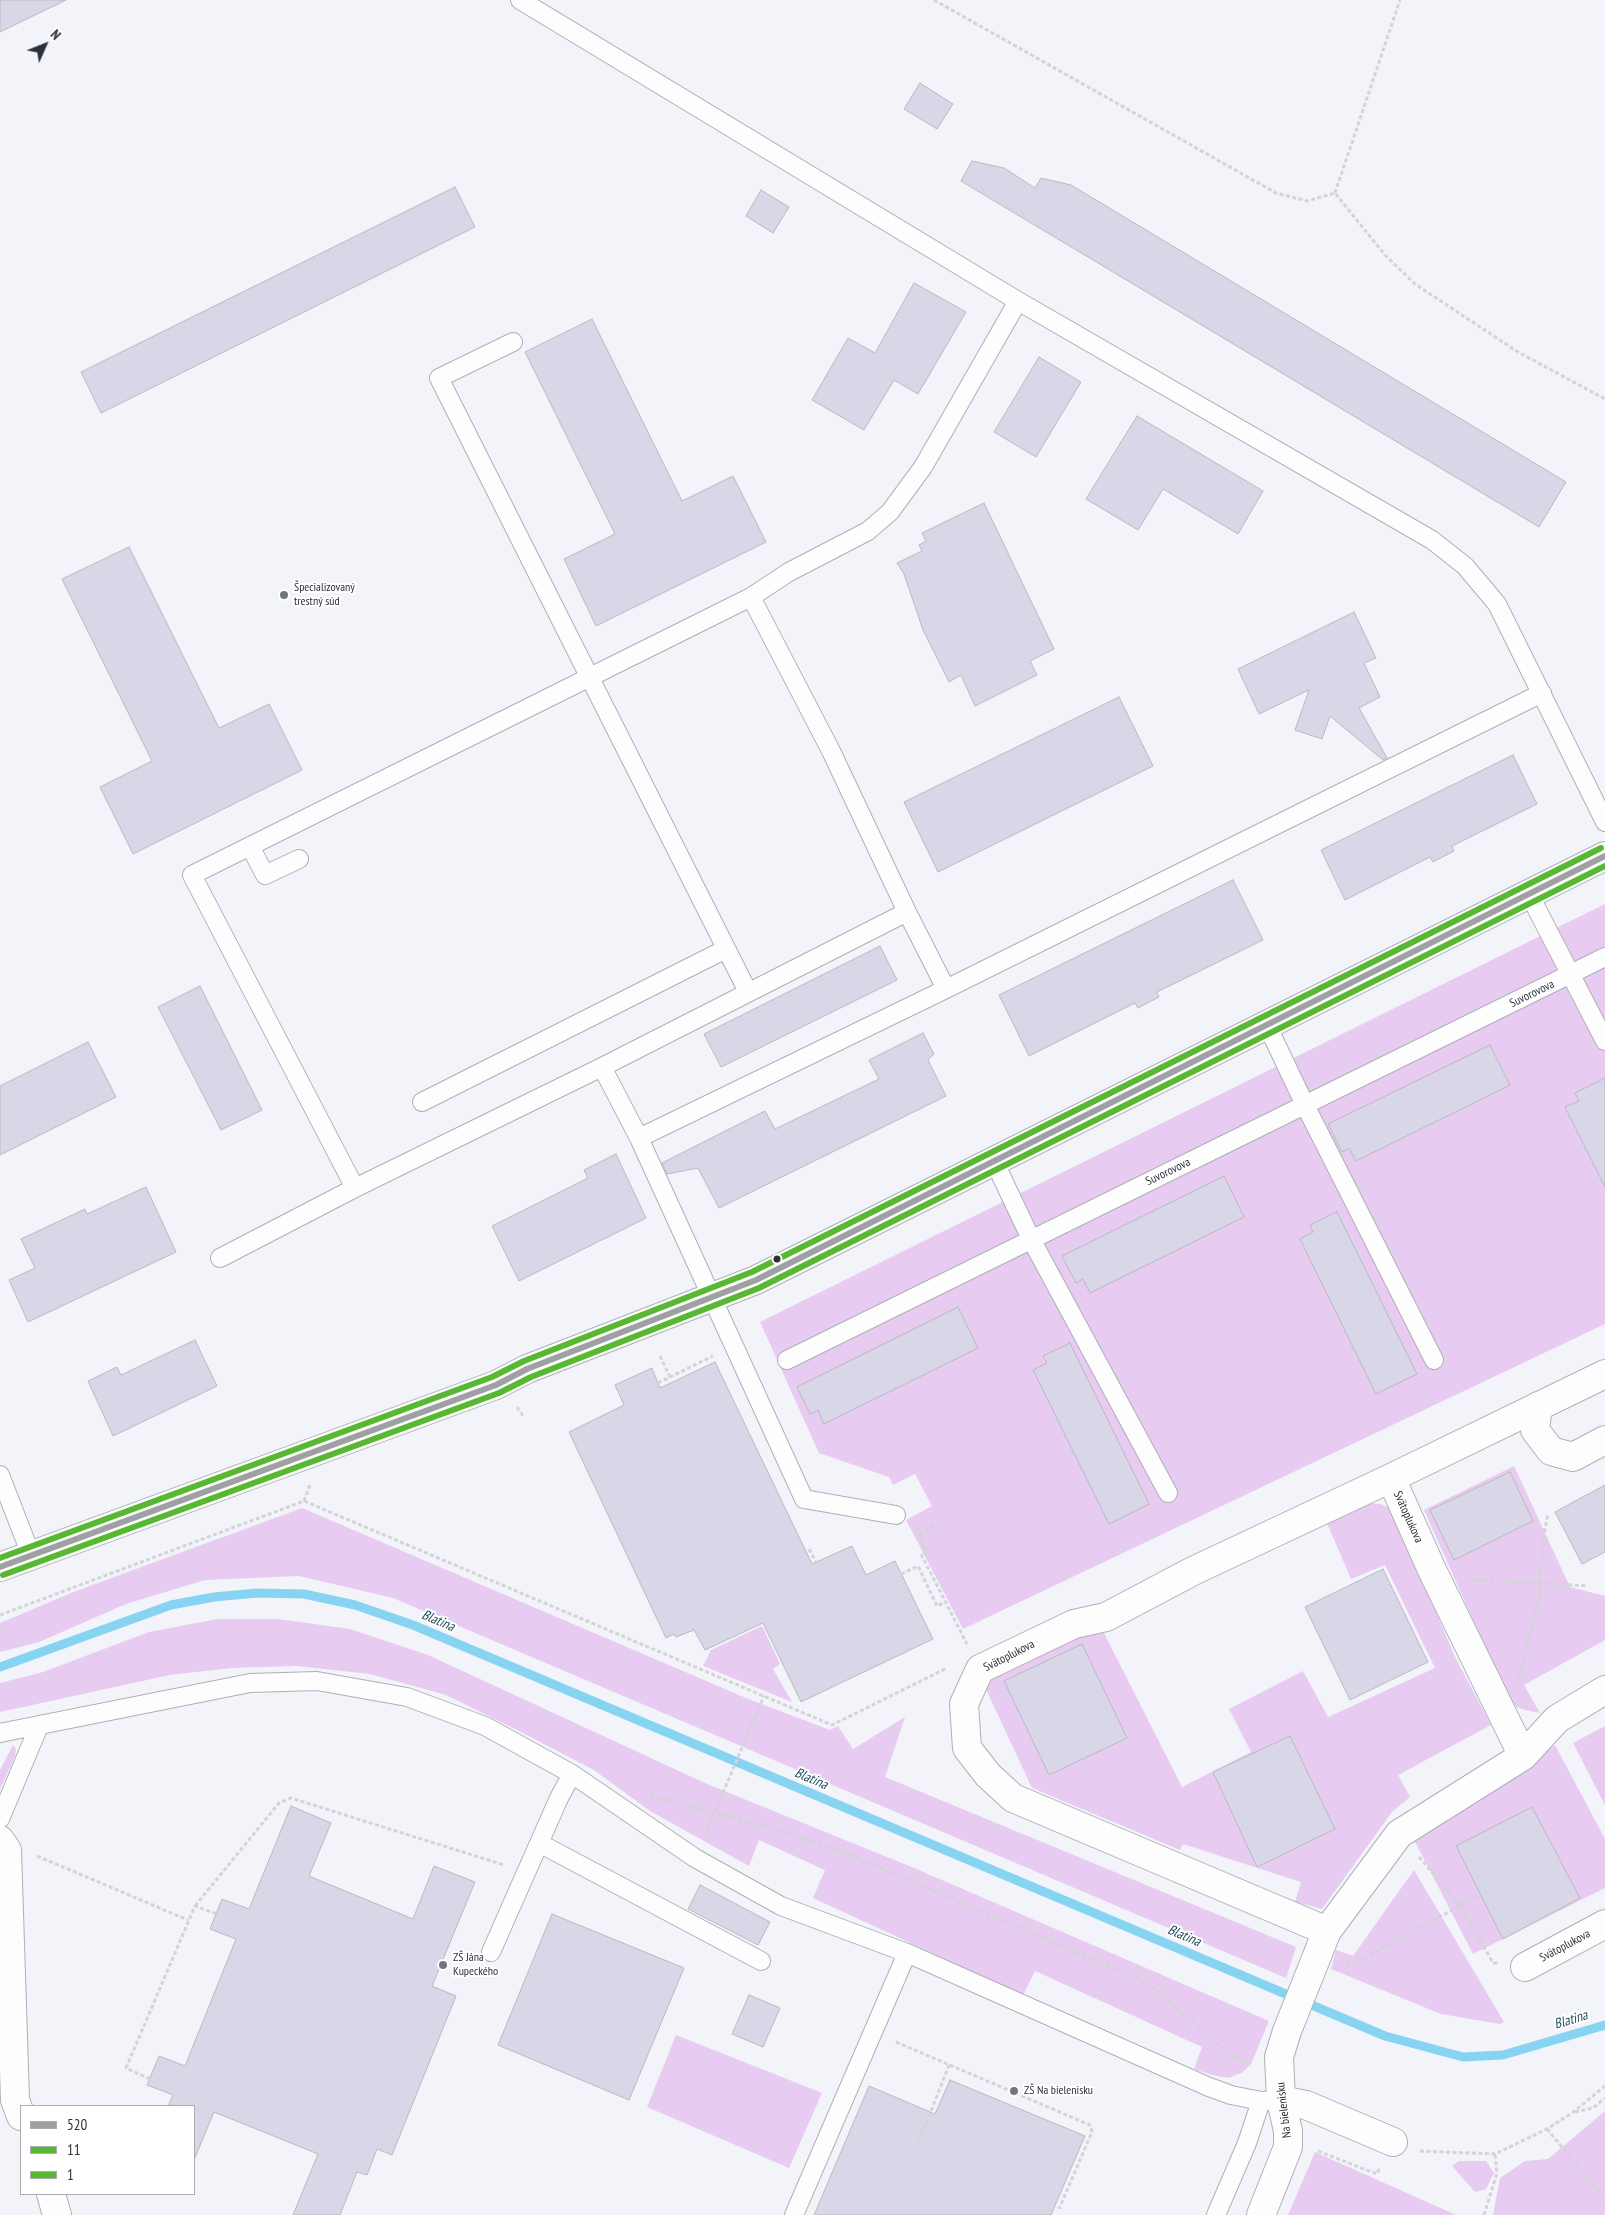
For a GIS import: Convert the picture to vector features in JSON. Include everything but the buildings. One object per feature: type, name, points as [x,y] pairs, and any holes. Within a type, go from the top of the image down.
[{"type":"street","points":[[0,1567],[496,1384],[527,1369],[756,1280],[1605,856]]},
{"type":"street","points":[[1391,1478],[1605,1374]]},
{"type":"street","points":[[1538,1406],[1535,1430],[1551,1450],[1573,1457],[1605,1440]]},
{"type":"street","name":"Svätoplukova","points":[[1327,1931],[1013,1798],[988,1775],[967,1748],[964,1704],[980,1669],[1074,1624],[1106,1617],[1193,1570],[1391,1478],[1432,1570],[1523,1756]]},
{"type":"street","points":[[1327,1931],[1399,1834],[1523,1756],[1557,1719],[1605,1690]]},
{"type":"street","points":[[0,1840],[8,1850],[15,2100],[20,2113]]},
{"type":"street","name":"Svätoplukova","points":[[1525,1967],[1605,1924]]},
{"type":"street","name":"Na bielenisku","points":[[1260,2215],[1288,2147],[1288,2132],[1271,2101],[1279,2057],[1287,2031],[1327,1931]]},
{"type":"street","points":[[1271,2101],[1306,2105],[1393,2142]]},
{"type":"street","points":[[50,2195],[57,2215]]},
{"type":"lane","points":[[520,0],[1018,301],[1432,540],[1465,566],[1497,604],[1605,822]]},
{"type":"lane","points":[[355,1188],[192,874],[751,597],[789,572],[868,531],[890,512],[923,467],[1018,301]]},
{"type":"lane","points":[[513,342],[439,378],[748,992]]},
{"type":"lane","points":[[751,597],[831,751],[907,912],[946,989]]},
{"type":"lane","points":[[639,1138],[946,989],[1542,693]]},
{"type":"lane","points":[[250,846],[266,876],[299,859]]},
{"type":"lane","points":[[1529,894],[1605,1041]]},
{"type":"lane","points":[[220,1258],[355,1188],[602,1067],[907,912]]},
{"type":"lane","points":[[422,1102],[726,949]]},
{"type":"lane","name":"Suvorovova","points":[[787,1360],[1605,958]]},
{"type":"lane","points":[[1267,1025],[1305,1105],[1434,1360]]},
{"type":"lane","points":[[602,1067],[639,1138],[804,1499],[904,1518]]},
{"type":"lane","points":[[994,1161],[1031,1239],[1168,1493]]},
{"type":"lane","points":[[0,1475],[30,1555]]},
{"type":"lane","points":[[0,1733],[250,1683],[317,1681],[407,1697],[485,1726],[572,1774],[695,1858],[782,1906],[906,1953],[1209,2087],[1231,2095],[1271,2101],[1247,2143],[1216,2215]]},
{"type":"lane","points":[[0,1819],[38,1726]]},
{"type":"lane","points":[[491,1952],[572,1774]]},
{"type":"lane","points":[[539,1843],[761,1961]]},
{"type":"lane","points":[[794,2215],[906,1953]]},
{"type":"path","points":[[934,0],[1276,193],[1307,201],[1335,193]]},
{"type":"path","points":[[1335,193],[1400,0]]},
{"type":"path","points":[[1335,193],[1385,255],[1416,284],[1518,352],[1605,399]]},
{"type":"path","points":[[658,1383],[718,1353]]},
{"type":"path","points":[[660,1356],[670,1377]]},
{"type":"path","points":[[0,1615],[304,1501],[832,1725],[963,1660],[980,1669]]},
{"type":"path","points":[[1518,1681],[1541,1585],[1548,1513]]},
{"type":"path","points":[[904,1518],[919,1533],[927,1550],[921,1554],[980,1669]]},
{"type":"path","points":[[919,1533],[941,1522]]},
{"type":"path","points":[[809,1549],[816,1562]]},
{"type":"path","points":[[901,1574],[918,1566],[938,1606],[945,1602]]},
{"type":"path","points":[[1465,1578],[1541,1585],[1588,1586]]},
{"type":"path","points":[[695,1858],[764,1696]]},
{"type":"path","points":[[150,2079],[126,2068],[194,1906],[279,1803],[291,1798],[526,1872]]},
{"type":"path","points":[[714,1812],[771,1828],[853,1856],[1148,1983],[1228,2053],[1250,2065]]},
{"type":"path","points":[[1399,1834],[1460,1905],[1493,1963],[1525,1967]]},
{"type":"path","points":[[34,1855],[188,1920]]},
{"type":"path","points":[[1340,1962],[1355,1964],[1480,1895]]},
{"type":"path","points":[[194,1906],[217,1914]]},
{"type":"path","points":[[872,2032],[1090,2125],[1092,2132],[1059,2209]]},
{"type":"path","points":[[919,2142],[950,2064]]},
{"type":"path","points":[[1393,2142],[1421,2152],[1495,2154],[1547,2129],[1605,2086]]},
{"type":"path","points":[[1572,2112],[1593,2108],[1605,2098]]},
{"type":"path","points":[[1547,2129],[1605,2199]]},
{"type":"path","points":[[1484,2215],[1497,2173],[1495,2154]]},
{"type":"shaded area","points":[[1605,904],[1605,1324],[963,1629],[906,1520],[932,1506],[915,1474],[893,1485],[889,1477],[819,1453],[760,1322]]},
{"type":"shaded area","points":[[1514,1466],[1570,1587],[1605,1596],[1605,1640],[1524,1685],[1540,1713],[1511,1705],[1424,1510]]},
{"type":"shaded area","points":[[1369,1503],[1381,1504],[1389,1508],[1396,1517],[1455,1657],[1491,1725],[1398,1775],[1410,1797],[1392,1812],[1322,1909],[1295,1902],[1301,1882],[1183,1844],[1180,1850],[1032,1788],[984,1685],[984,1675],[1077,1628],[1103,1631],[1182,1787],[1251,1752],[1229,1709],[1303,1671],[1328,1717],[1435,1668],[1385,1565],[1351,1579],[1327,1523]]},
{"type":"shaded area","points":[[302,1508],[746,1698],[830,1730],[838,1726],[853,1749],[905,1717],[885,1777],[1296,1947],[1286,1978],[393,1598],[299,1576],[205,1580],[126,1604],[39,1642],[0,1652],[0,1623],[76,1591]]},
{"type":"shaded area","points":[[218,1619],[278,1619],[350,1629],[428,1655],[707,1784],[914,1868],[1269,2021],[1251,2064],[1243,2072],[1229,2078],[1194,2069],[1202,2047],[1035,1971],[1023,1995],[813,1898],[825,1870],[759,1840],[749,1866],[650,1811],[594,1770],[517,1730],[446,1695],[370,1674],[296,1666],[231,1668],[170,1675],[0,1712],[0,1683],[43,1672],[149,1632]]},
{"type":"shaded area","points":[[762,1626],[780,1664],[773,1669],[792,1702],[703,1666],[711,1650]]},
{"type":"shaded area","points":[[1605,1726],[1605,1805],[1573,1743]]},
{"type":"shaded area","points":[[13,1745],[16,1749],[15,1756],[0,1789],[0,1770]]},
{"type":"shaded area","points":[[1555,1745],[1605,1839],[1605,1888],[1473,1954],[1410,1832],[1508,1779]]},
{"type":"shaded area","points":[[1414,1870],[1504,2022],[1500,2024],[1441,2014],[1331,1969],[1336,1950],[1353,1956]]},
{"type":"shaded area","points":[[676,2035],[822,2093],[789,2168],[647,2107]]},
{"type":"shaded area","points":[[1605,2111],[1605,2215],[1493,2215],[1500,2178],[1525,2161],[1548,2159]]},
{"type":"shaded area","points":[[1315,2152],[1456,2215],[1288,2215]]},
{"type":"shaded area","points":[[1459,2161],[1486,2161],[1494,2173],[1486,2189],[1475,2192],[1452,2166]]},
{"type":"waterway","name":"Blatina","points":[[0,1667],[171,1605],[214,1597],[257,1593],[304,1594],[355,1605],[413,1625],[1385,2036],[1463,2057],[1503,2055],[1605,2025]]},
{"type":"transit line","name":"1","points":[[0,1558],[492,1377],[524,1361],[752,1272],[1601,848]]},
{"type":"transit line","name":"520","points":[[0,1567],[496,1385],[527,1369],[756,1280],[1605,856]]},
{"type":"transit line","name":"11","points":[[3,1575],[499,1393],[531,1377],[759,1288],[1605,866]]},
{"type":"place","name":"Špecializovaný trestný súd","points":[[284,595]]},
{"type":"place","name":"ZŠ Jána Kupeckého","points":[[443,1965]]},
{"type":"place","name":"ZŠ Na bielenisku","points":[[1014,2091]]}]
